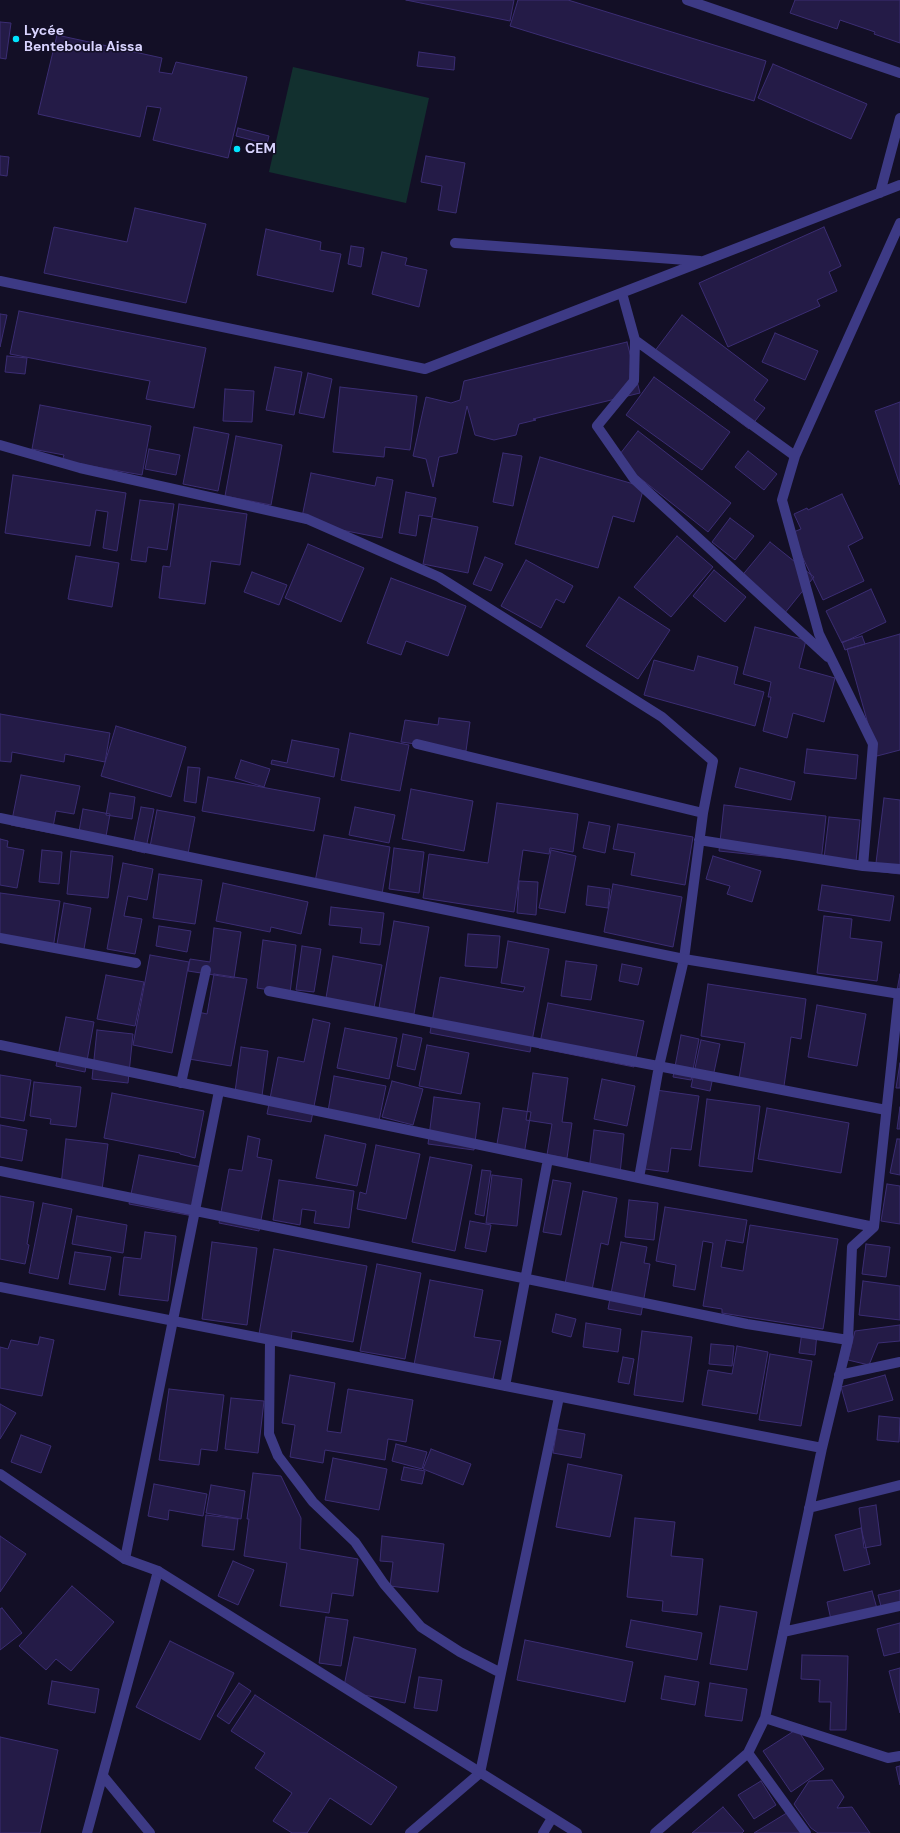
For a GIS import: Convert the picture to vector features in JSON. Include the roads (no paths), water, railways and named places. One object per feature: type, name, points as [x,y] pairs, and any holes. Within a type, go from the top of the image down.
[{"type":"street","points":[[687,0],[900,72]]},
{"type":"street","points":[[880,193],[900,118]]},
{"type":"street","points":[[0,281],[425,369],[900,185]]},
{"type":"street","points":[[863,866],[873,744],[818,634],[782,500],[795,456],[900,223]]},
{"type":"street","points":[[455,243],[704,261]]},
{"type":"street","points":[[622,293],[636,340],[634,381],[597,426],[634,479],[832,660]]},
{"type":"street","points":[[636,340],[795,456]]},
{"type":"street","points":[[1,446],[80,468],[307,519],[439,578],[662,717],[713,761],[699,840],[684,959],[659,1066],[639,1178]]},
{"type":"street","points":[[417,744],[703,813]]},
{"type":"street","points":[[0,818],[684,959],[900,993],[874,1227],[852,1247],[848,1340],[822,1448],[765,1718],[748,1753],[654,1833]]},
{"type":"street","points":[[699,840],[863,866],[900,869]]},
{"type":"street","points":[[0,938],[136,963]]},
{"type":"street","points":[[181,1083],[206,970]]},
{"type":"street","points":[[269,991],[886,1110]]},
{"type":"street","points":[[0,1045],[874,1227]]},
{"type":"street","points":[[125,1559],[219,1091]]},
{"type":"street","points":[[505,1386],[548,1159]]},
{"type":"street","points":[[0,1171],[748,1324],[848,1340]]},
{"type":"street","points":[[0,1287],[822,1448]]},
{"type":"street","points":[[270,1340],[269,1434],[278,1456],[312,1502],[355,1542],[384,1584],[421,1627],[460,1652],[501,1673]]},
{"type":"street","points":[[839,1375],[900,1362]]},
{"type":"street","points":[[410,1833],[480,1773],[559,1397]]},
{"type":"street","points":[[0,1474],[125,1559],[158,1571],[577,1833]]},
{"type":"street","points":[[809,1508],[900,1485]]},
{"type":"street","points":[[87,1833],[158,1571]]},
{"type":"street","points":[[783,1632],[900,1606]]},
{"type":"street","points":[[765,1718],[888,1758],[900,1756]]},
{"type":"street","points":[[748,1753],[806,1833]]},
{"type":"street","points":[[103,1776],[150,1833]]},
{"type":"street","points":[[543,1833],[552,1818]]},
{"type":"place","name":"Lycée Benteboula Aissa","points":[[16,39]]},
{"type":"place","name":"CEM","points":[[237,149]]}]
